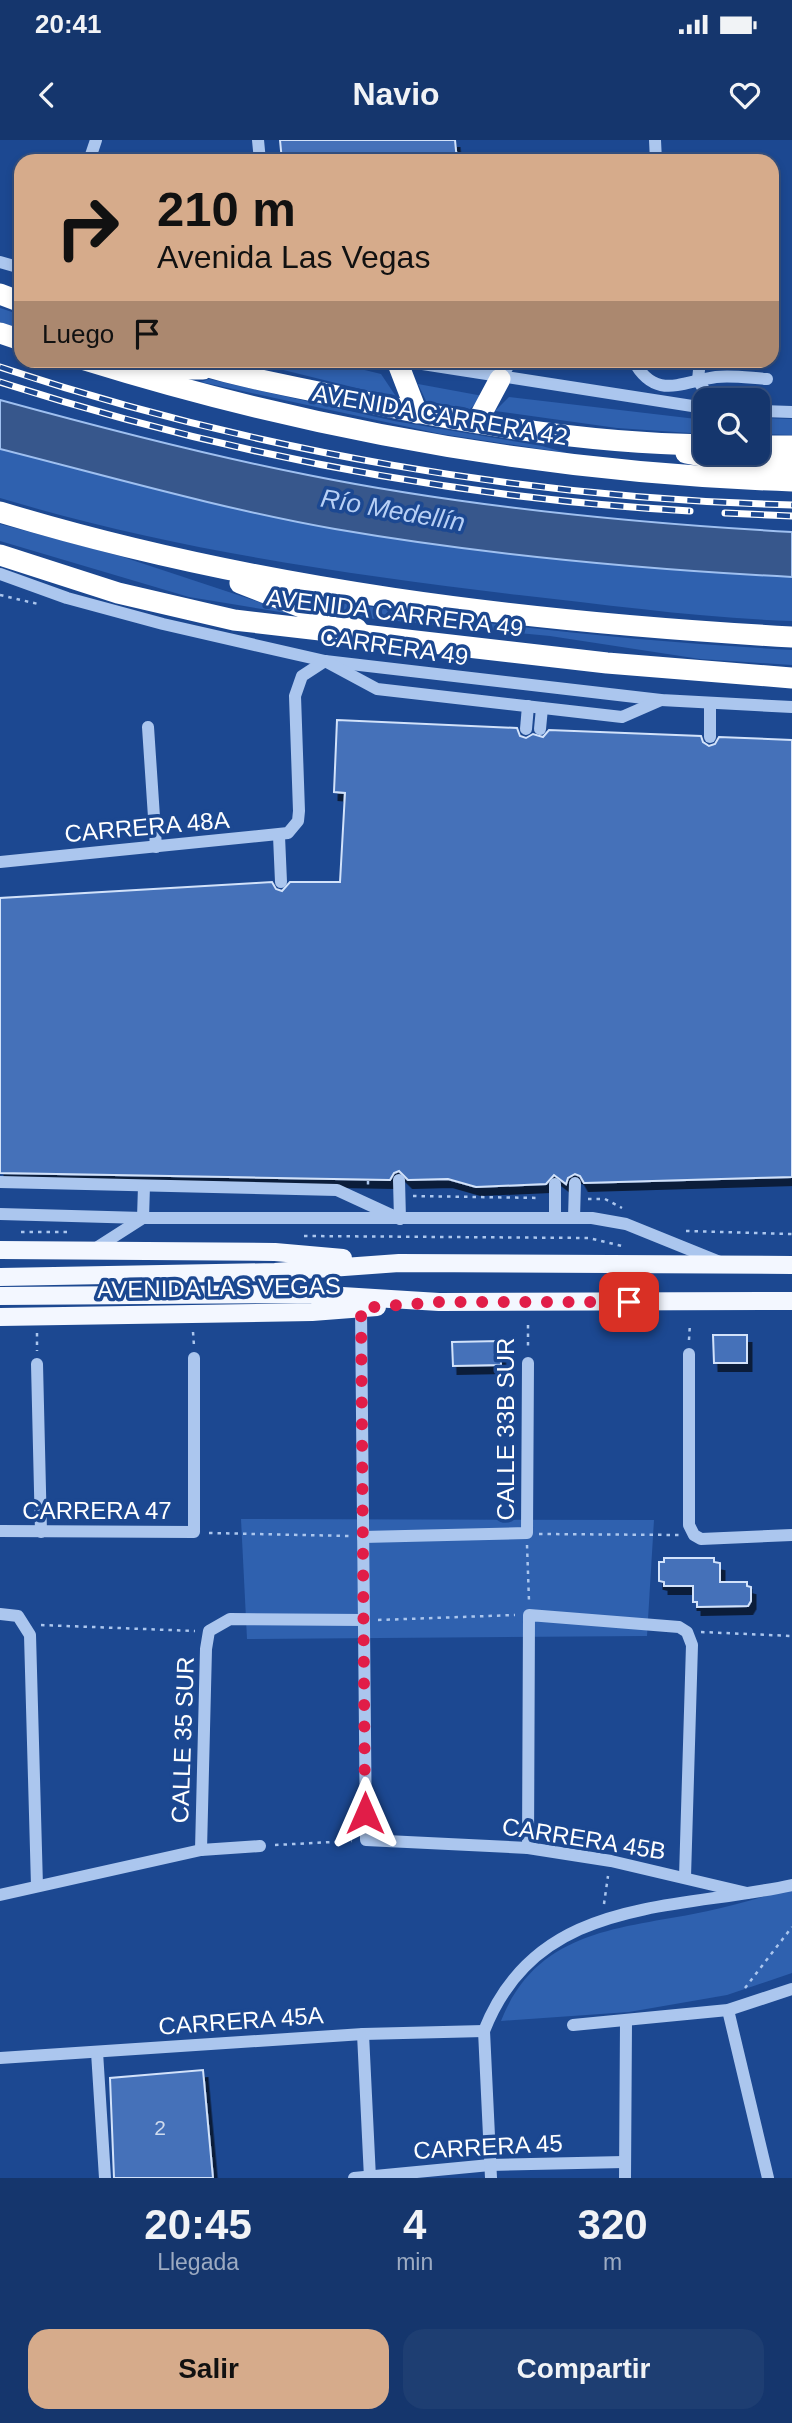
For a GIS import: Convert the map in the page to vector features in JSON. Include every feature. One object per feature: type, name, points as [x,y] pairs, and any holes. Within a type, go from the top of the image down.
[{"type":"highway","name":"AVENIDA CARRERA 42","points":[[108,368],[314,422],[418,441],[649,473],[792,481]]},
{"type":"highway","points":[[234,375],[242,368]]},
{"type":"highway","points":[[400,368],[417,413]]},
{"type":"highway","points":[[111,369],[212,369]]},
{"type":"highway","name":"AVENIDA CARRERA 42","points":[[212,369],[417,413],[642,444],[693,445]]},
{"type":"highway","points":[[477,422],[506,370]]},
{"type":"highway","points":[[642,444],[728,461],[792,464]]},
{"type":"highway","points":[[770,446],[792,446]]},
{"type":"highway","name":"AVENIDA CARRERA 49","points":[[0,512],[193,564],[318,588],[719,633],[792,637]]},
{"type":"highway","name":"AVENIDA CARRERA 49","points":[[0,555],[169,607],[247,622],[382,640],[792,678]]},
{"type":"highway","points":[[193,564],[382,640]]},
{"type":"main road","name":"AVENIDA LAS VEGAS","points":[[0,1250],[275,1252],[399,1263]]},
{"type":"main road","name":"AVENIDA LAS VEGAS","points":[[0,1277],[275,1272],[399,1263],[792,1265]]},
{"type":"main road","name":"AVENIDA LAS VEGAS","points":[[0,1296],[310,1294],[439,1302],[792,1301]]},
{"type":"main road","name":"AVENIDA LAS VEGAS","points":[[0,1317],[312,1312],[439,1302]]},
{"type":"street","points":[[484,368],[693,406]]},
{"type":"street","points":[[637,368],[659,386],[680,387],[698,380],[720,377],[767,379]]},
{"type":"street","points":[[699,368],[698,380],[703,388]]},
{"type":"street","points":[[770,411],[792,412]]},
{"type":"street","name":"CARRERA 49","points":[[0,574],[67,598],[163,624],[325,661],[661,700],[792,707]]},
{"type":"street","points":[[325,661],[377,689],[622,717],[661,700]]},
{"type":"street","name":"CARRERA 48A","points":[[0,862],[279,836],[295,827],[299,811],[295,696],[302,676],[325,661]]},
{"type":"street","points":[[710,703],[710,737]]},
{"type":"street","points":[[526,729],[535,707]]},
{"type":"street","points":[[535,707],[540,729]]},
{"type":"street","points":[[148,727],[156,847]]},
{"type":"street","points":[[279,836],[281,882]]},
{"type":"street","points":[[399,1180],[400,1220]]},
{"type":"street","points":[[0,1182],[337,1190],[400,1220]]},
{"type":"street","points":[[574,1218],[575,1183]]},
{"type":"street","points":[[555,1184],[555,1218]]},
{"type":"street","points":[[143,1218],[144,1186]]},
{"type":"street","points":[[0,1214],[143,1218],[608,1219],[727,1265]]},
{"type":"street","points":[[92,1251],[143,1218]]},
{"type":"street","points":[[361,1308],[366,1840]]},
{"type":"street","points":[[689,1354],[689,1525],[694,1535],[701,1539],[792,1535]]},
{"type":"street","points":[[194,1358],[194,1532]]},
{"type":"street","name":"CALLE 33B SUR","points":[[527,1533],[528,1363]]},
{"type":"street","points":[[37,1364],[41,1532]]},
{"type":"street","name":"CARRERA 47","points":[[0,1531],[194,1532]]},
{"type":"street","points":[[363,1537],[527,1533]]},
{"type":"street","points":[[0,1614],[18,1616],[30,1635],[37,1886]]},
{"type":"street","points":[[528,1848],[529,1615],[679,1627],[687,1632],[692,1645],[685,1877]]},
{"type":"street","points":[[209,1631],[230,1619],[364,1620]]},
{"type":"street","name":"CALLE 35 SUR","points":[[201,1850],[206,1648],[209,1631]]},
{"type":"street","name":"CARRERA 45B","points":[[366,1840],[528,1848],[611,1861],[747,1893],[792,1885]]},
{"type":"street","points":[[0,1895],[201,1850],[260,1846]]},
{"type":"street","points":[[491,2171],[484,2031],[493,2008],[525,1968],[546,1948],[602,1918],[747,1893]]},
{"type":"street","points":[[573,2025],[626,2022],[728,2010],[792,1989]]},
{"type":"street","points":[[728,2010],[765,2178]]},
{"type":"street","points":[[625,2178],[626,2022]]},
{"type":"street","name":"CARRERA 45A","points":[[0,2058],[363,2034],[484,2031]]},
{"type":"street","points":[[363,2034],[370,2177]]},
{"type":"street","points":[[97,2052],[105,2178]]},
{"type":"street","name":"CARRERA 45","points":[[354,2178],[624,2162]]},
{"type":"path","points":[[399,1196],[555,1198]]},
{"type":"path","points":[[575,1198],[606,1199],[624,1209]]},
{"type":"path","points":[[13,1232],[78,1231]]},
{"type":"path","points":[[680,1231],[792,1234]]},
{"type":"path","points":[[293,1236],[589,1238],[631,1250]]},
{"type":"path","points":[[689,1354],[690,1323]]},
{"type":"path","name":"CALLE 33B SUR","points":[[528,1325],[528,1363]]},
{"type":"path","points":[[37,1330],[37,1364]]},
{"type":"path","points":[[194,1532],[363,1537]]},
{"type":"path","points":[[364,1620],[529,1615],[527,1533],[694,1535]]},
{"type":"path","points":[[26,1625],[209,1631]]},
{"type":"path","points":[[687,1632],[792,1636]]},
{"type":"path","points":[[260,1846],[366,1840]]},
{"type":"path","points":[[602,1918],[611,1861]]},
{"type":"path","points":[[728,2010],[792,1927]]},
{"type":"shaded area","points":[[0,308],[14,313],[14,327],[0,322]]},
{"type":"shaded area","points":[[275,368],[357,368],[381,374],[397,398]]},
{"type":"shaded area","points":[[209,379],[394,421],[542,446],[567,453],[441,434],[201,382]]},
{"type":"shaded area","points":[[418,384],[483,396],[470,409],[426,401]]},
{"type":"shaded area","points":[[509,397],[693,419],[693,433],[617,428],[495,411]]},
{"type":"shaded area","points":[[770,418],[792,419],[792,435],[770,434]]},
{"type":"shaded area","points":[[0,449],[167,492],[335,529],[562,560],[792,577],[792,621],[655,611],[519,595],[322,569],[192,546],[0,498]]},
{"type":"shaded area","points":[[0,524],[120,556],[298,615],[189,597],[0,541]]},
{"type":"shaded area","points":[[283,593],[536,629],[792,650],[792,665],[700,659],[550,636],[366,618]]},
{"type":"shaded area","points":[[241,1519],[654,1520],[647,1636],[247,1639]]},
{"type":"shaded area","points":[[792,1889],[792,1973],[727,1995],[629,2012],[501,2021],[517,1990],[537,1967],[561,1950],[587,1938],[615,1929],[718,1909]]},
{"type":"water","name":"Río Medellín","points":[[0,400],[192,450],[428,496],[549,512],[792,532],[792,577],[677,570],[505,554],[335,529],[251,512],[0,449]]},
{"type":"building","points":[[280,140],[455,140],[456,154],[281,154]]},
{"type":"building","points":[[337,720],[517,728],[520,736],[526,738],[533,734],[543,737],[549,730],[701,736],[703,742],[709,746],[715,744],[719,737],[792,740],[792,1177],[584,1183],[580,1176],[575,1174],[568,1178],[566,1184],[554,1175],[546,1184],[476,1187],[448,1179],[408,1180],[399,1171],[394,1173],[390,1180],[0,1173],[0,898],[272,882],[276,889],[282,891],[290,882],[340,882],[345,793],[334,792]]},
{"type":"building","points":[[713,1335],[747,1335],[747,1363],[714,1363]]},
{"type":"building","points":[[500,1341],[501,1365],[453,1366],[452,1342]]},
{"type":"building","points":[[664,1558],[714,1558],[714,1562],[720,1563],[720,1582],[747,1582],[747,1586],[751,1587],[751,1601],[748,1606],[697,1607],[697,1602],[693,1602],[693,1586],[664,1586],[664,1582],[659,1581],[659,1562],[664,1562]]},
{"type":"building","points":[[203,2070],[213,2178],[114,2178],[110,2078]]},
{"type":"railway","points":[[0,367],[193,423],[291,446],[391,465],[591,492],[692,501],[792,505]]},
{"type":"railway","points":[[0,382],[169,430],[254,451],[341,468],[515,495],[690,511]]},
{"type":"railway","points":[[725,513],[792,516]]},
{"type":"route","points":[[365,1813],[361,1308],[439,1302],[629,1302]]}]
